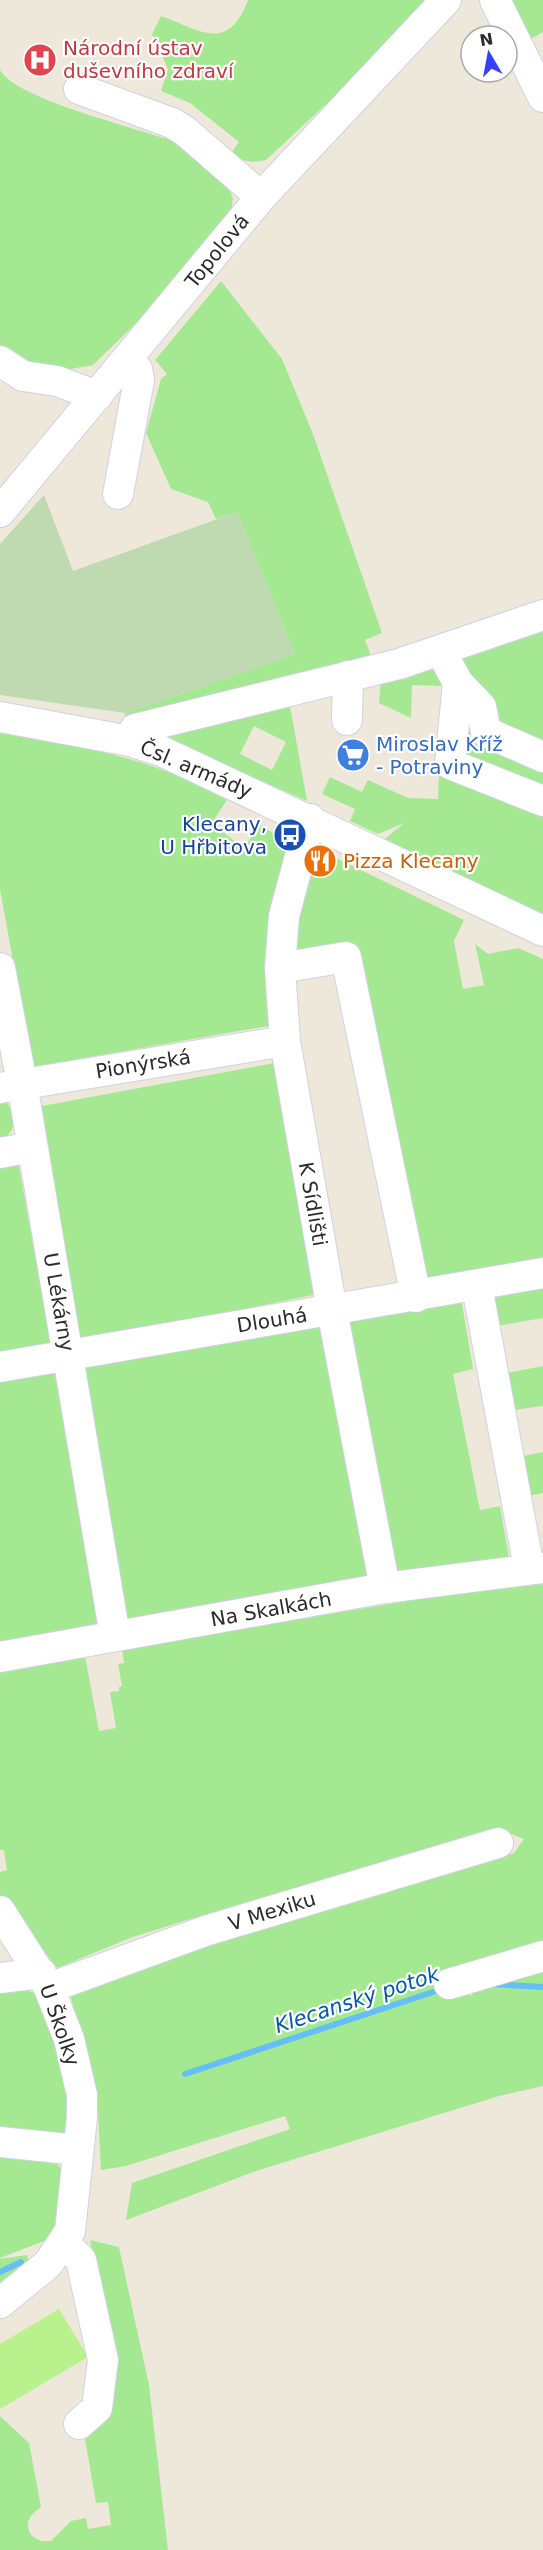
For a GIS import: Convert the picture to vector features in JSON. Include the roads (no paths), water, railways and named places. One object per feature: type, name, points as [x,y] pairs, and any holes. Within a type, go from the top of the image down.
[{"type":"street","name":"Topolová","points":[[0,512],[261,197],[446,0]]},
{"type":"street","points":[[495,0],[543,97]]},
{"type":"street","points":[[79,88],[172,123],[185,131],[261,197]]},
{"type":"street","points":[[0,361],[23,376],[57,381],[97,396]]},
{"type":"street","points":[[118,494],[139,380],[137,369],[127,361]]},
{"type":"street","points":[[130,741],[135,729],[441,651],[543,615]]},
{"type":"street","points":[[441,651],[458,683],[481,707],[486,732],[543,757]]},
{"type":"street","points":[[346,720],[348,676]]},
{"type":"street","points":[[458,683],[450,764],[543,801]]},
{"type":"street","name":"Čsl. armády","points":[[0,717],[130,741],[189,763],[543,931]]},
{"type":"street","name":"K Sídlišti","points":[[310,819],[284,916],[280,968],[285,1041],[332,1310],[385,1588]]},
{"type":"street","points":[[280,968],[346,957],[416,1297]]},
{"type":"street","name":"U Lékárny","points":[[0,968],[11,1085],[32,1147],[116,1636]]},
{"type":"street","name":"Pionýrská","points":[[11,1085],[285,1041]]},
{"type":"street","points":[[0,1153],[32,1147]]},
{"type":"street","name":"Dlouhá","points":[[0,1367],[543,1274]]},
{"type":"street","points":[[477,1286],[536,1568]]},
{"type":"street","name":"Na Skalkách","points":[[0,1657],[385,1588],[536,1568]]},
{"type":"street","name":"V Mexiku","points":[[0,1978],[45,1980],[498,1843]]},
{"type":"street","name":"U Školky","points":[[0,1911],[45,1980],[69,2039],[82,2095],[70,2231],[64,2243]]},
{"type":"street","points":[[449,1984],[543,1956]]},
{"type":"street","points":[[0,2142],[78,2150]]},
{"type":"street","points":[[0,2303],[48,2264],[64,2243],[81,2260],[103,2360],[97,2408],[79,2424]]},
{"type":"waterway","name":"Klecanský potok","points":[[493,1984],[543,1987]]},
{"type":"waterway","name":"Klecanský potok","points":[[185,2074],[442,1989]]},
{"type":"waterway","name":"Klecanský potok","points":[[0,2272],[21,2262]]},
{"type":"place","name":"Národní ústav duševního zdraví","points":[[40,60]]},
{"type":"place","name":"Miroslav Kříž - Potraviny","points":[[353,755]]},
{"type":"place","name":"Klecany, U Hřbitova","points":[[290,835]]},
{"type":"place","name":"Pizza Klecany","points":[[320,861]]}]
